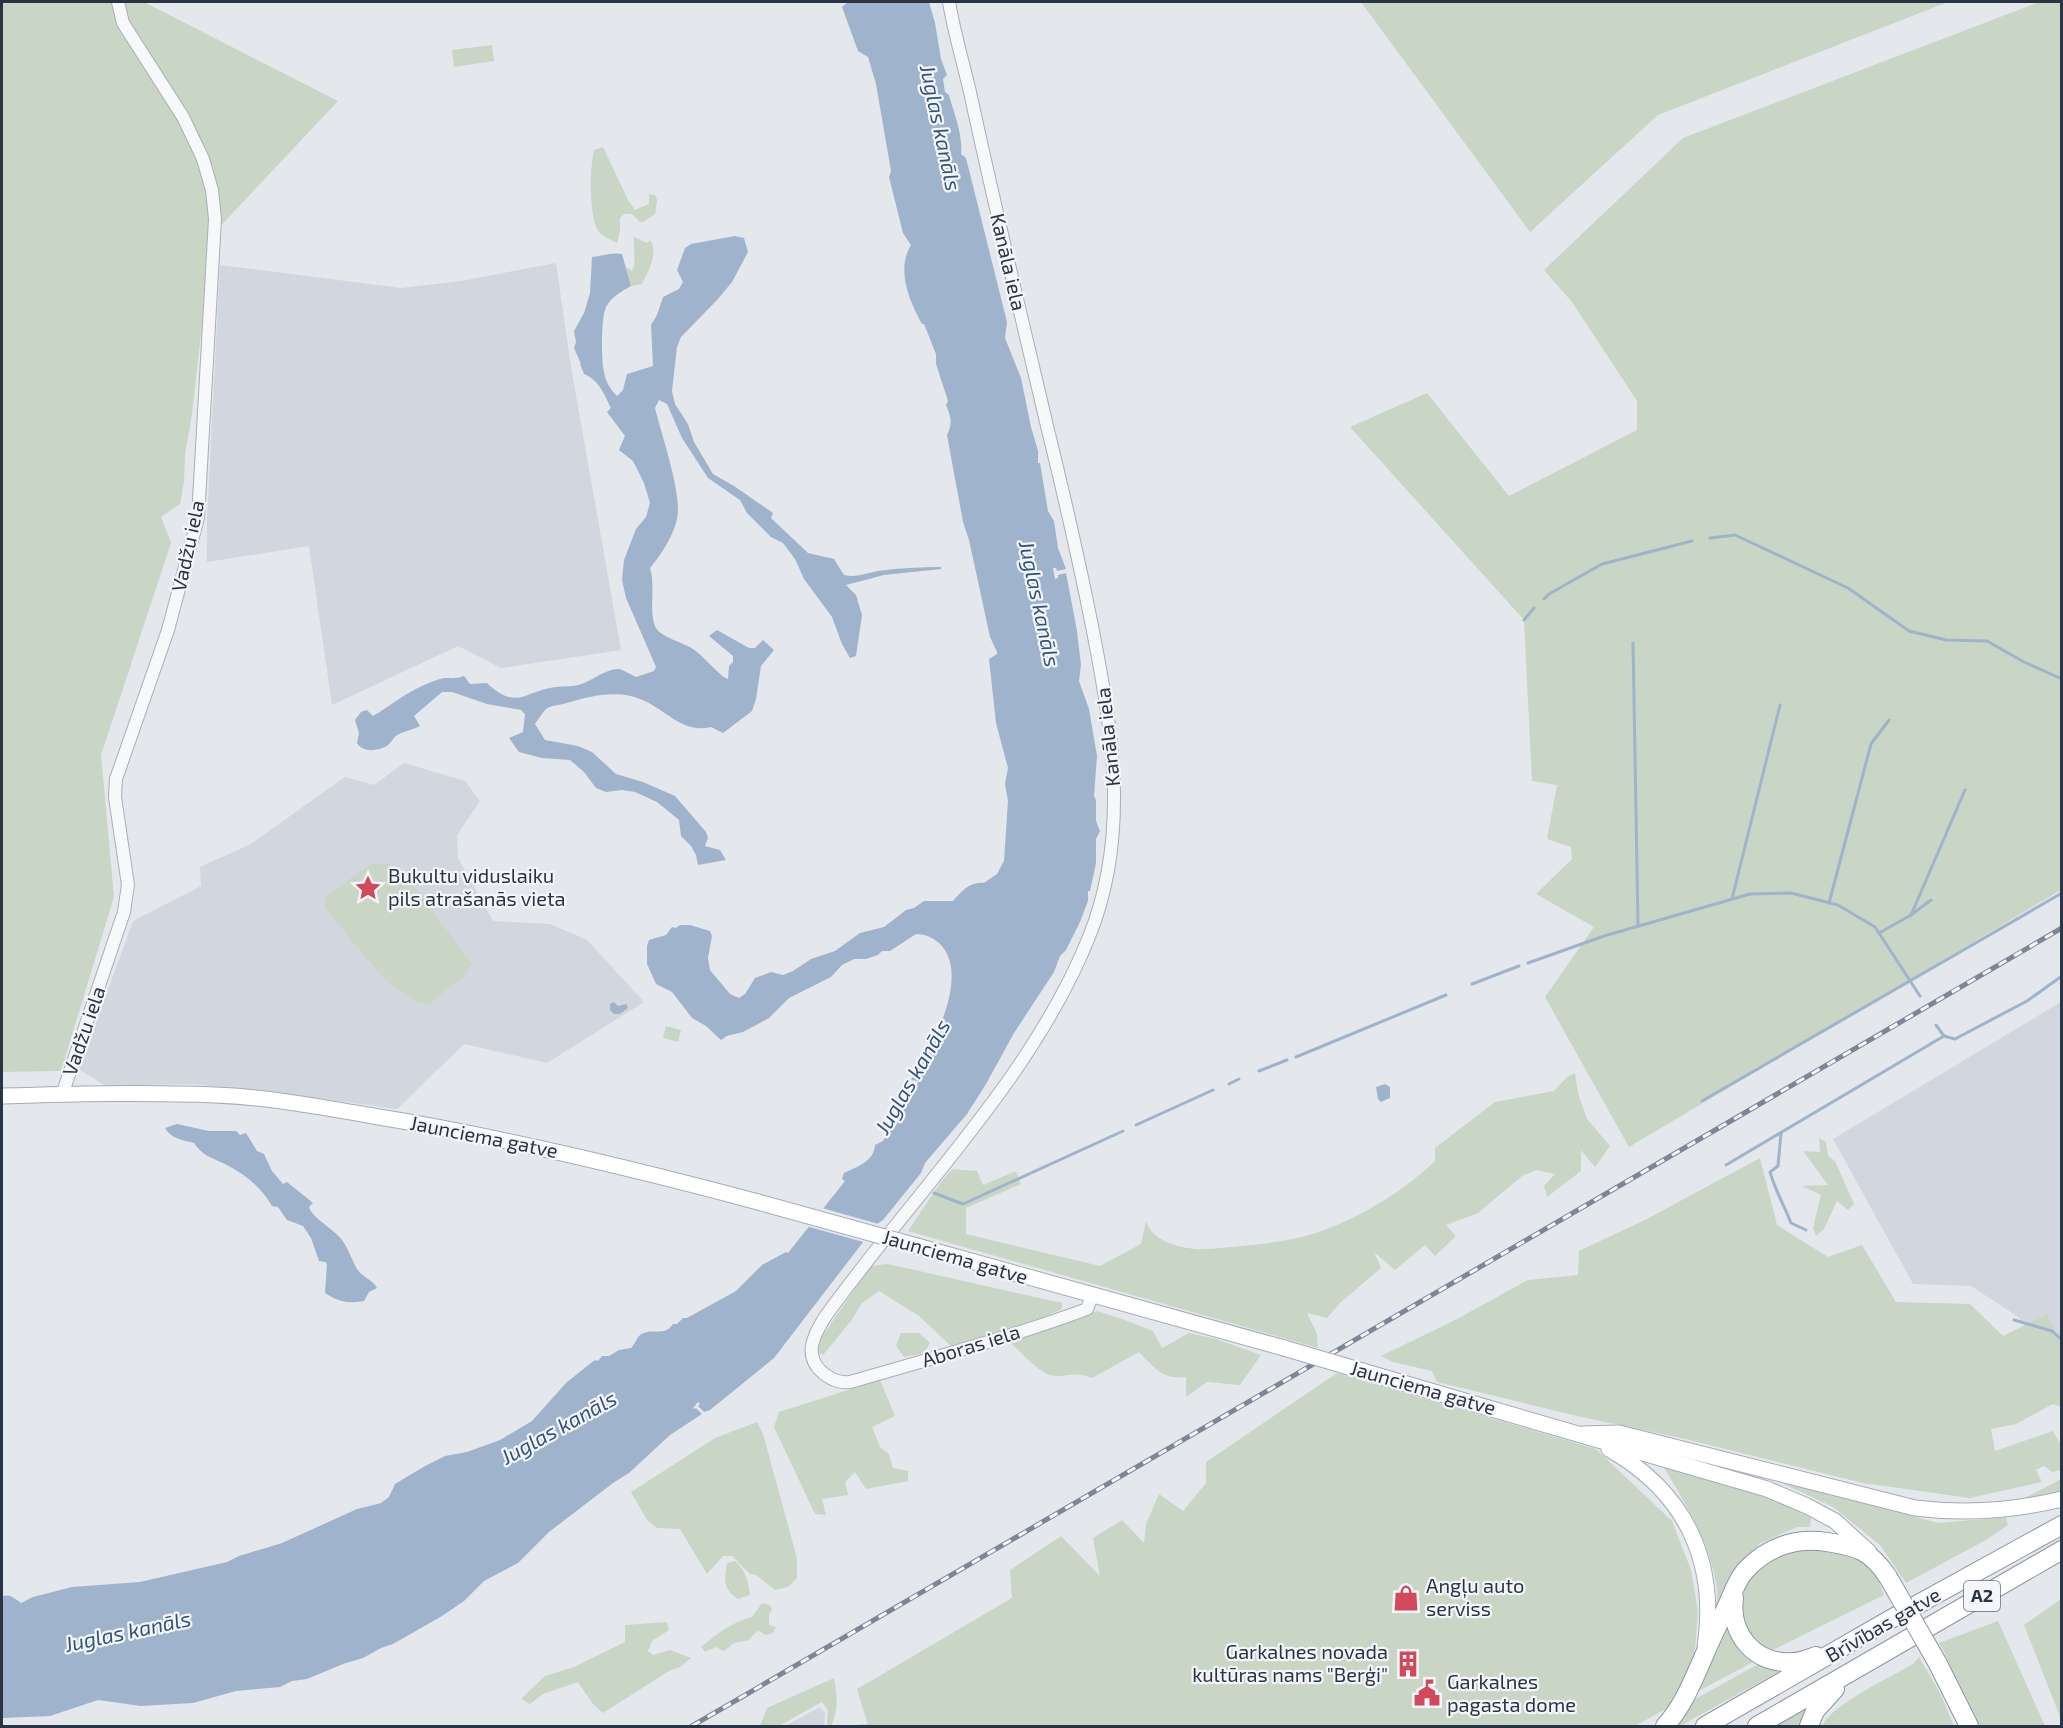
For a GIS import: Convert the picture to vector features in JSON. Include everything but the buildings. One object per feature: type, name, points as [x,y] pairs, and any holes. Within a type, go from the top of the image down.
[{"type":"highway","name":"Brīvības gatve","points":[[1705,1726],[2061,1525]]},
{"type":"highway","points":[[1665,1726],[1683,1702],[1744,1573],[1762,1555],[1788,1542],[1823,1541],[1848,1545],[1873,1556],[1888,1577],[1937,1662],[1969,1726]]},
{"type":"highway","name":"Brīvības gatve","points":[[1757,1726],[2061,1550]]},
{"type":"highway","points":[[1736,1588],[1733,1614],[1738,1634],[1758,1654],[1770,1659],[1793,1662],[1839,1650]]},
{"type":"highway","points":[[1809,1726],[1815,1711],[1837,1687],[1890,1656],[1903,1643]]},
{"type":"main road","name":"Jaunciema gatve","points":[[2,1096],[216,1095],[301,1104],[453,1129],[618,1165],[1284,1348],[1767,1489],[1835,1521],[1873,1556]]},
{"type":"main road","points":[[1583,1434],[1619,1433],[1915,1508],[1956,1511],[1999,1510],[2061,1499]]},
{"type":"main road","points":[[1583,1434],[1632,1462],[1660,1487],[1680,1512],[1701,1556],[1707,1579],[1709,1607],[1703,1657]]},
{"type":"street","name":"Vadžu iela","points":[[62,1095],[124,912],[128,885],[115,797],[116,779],[168,630],[198,518],[214,262],[215,219],[212,190],[203,159],[183,117],[123,23],[118,2]]},
{"type":"street","name":"Kanāla iela","points":[[842,1383],[830,1379],[814,1364],[811,1355],[814,1335],[846,1288],[994,1099],[1060,1000],[1089,938],[1102,899],[1114,834],[1115,771],[1103,681],[1076,549],[948,2]]},
{"type":"street","name":"Aboras iela","points":[[842,1383],[994,1341],[1067,1316],[1086,1309],[1092,1296]]},
{"type":"shaded area","points":[[556,263],[571,367],[621,650],[501,668],[458,646],[332,705],[309,546],[207,562],[207,519],[220,265],[401,288],[461,281]]},
{"type":"shaded area","points":[[404,763],[465,781],[480,801],[457,835],[458,858],[493,921],[550,924],[587,940],[644,1002],[547,1063],[464,1044],[397,1109],[194,1084],[106,1086],[79,1069],[133,921],[201,886],[200,867],[251,844],[345,777],[374,785]]},
{"type":"shaded area","points":[[2061,1002],[2061,1361],[2017,1316],[1971,1286],[1913,1284],[1833,1139]]},
{"type":"shaded area","points":[[820,1707],[825,1713],[824,1726],[785,1726]]},
{"type":"shaded area","points":[[1070,1723],[1072,1726],[857,1726],[859,1724]]},
{"type":"green space","points":[[2,2],[144,2],[338,101],[212,235],[180,504],[161,517],[171,543],[101,755],[114,897],[61,1071],[2,1072]]},
{"type":"green space","points":[[1361,2],[1948,2],[1658,115],[1530,232]]},
{"type":"green space","points":[[2039,2],[2062,2],[2061,890],[1629,1147],[1545,997],[1594,927],[1536,894],[1572,859],[1571,847],[1547,839],[1557,785],[1532,781],[1524,620],[1350,427],[1427,393],[1509,496],[1637,430],[1637,401],[1572,302],[1544,270],[1683,138]]},
{"type":"green space","points":[[492,45],[494,61],[454,67],[452,50]]},
{"type":"green space","points":[[603,147],[635,210],[649,204],[649,194],[655,195],[657,200],[655,214],[643,222],[632,214],[624,214],[620,218],[617,243],[600,233],[593,217],[591,180],[594,150]]},
{"type":"green space","points":[[634,237],[647,243],[650,240],[653,256],[642,284],[631,286],[626,267],[632,271],[635,259]]},
{"type":"green space","points":[[373,863],[389,864],[403,880],[407,877],[472,964],[465,975],[429,1004],[416,1002],[387,980],[324,906],[327,895]]},
{"type":"green space","points":[[666,1026],[681,1030],[678,1042],[663,1038]]},
{"type":"green space","points":[[1575,1073],[1578,1093],[1587,1119],[1610,1146],[1595,1167],[1581,1150],[1581,1171],[1547,1197],[1544,1186],[1555,1174],[1536,1170],[1522,1176],[1478,1213],[1446,1225],[1456,1236],[1435,1256],[1425,1245],[1395,1270],[1374,1252],[1381,1268],[1340,1303],[1327,1318],[1307,1313],[1317,1334],[1318,1348],[908,1231],[952,1169],[977,1171],[983,1185],[1016,1171],[1021,1184],[966,1208],[966,1234],[1100,1266],[1141,1244],[1146,1221],[1154,1234],[1166,1242],[1195,1249],[1247,1246],[1298,1238],[1322,1231],[1382,1202],[1435,1161],[1435,1148],[1495,1102],[1554,1091],[1567,1077]]},
{"type":"green space","points":[[1819,1138],[1826,1142],[1828,1156],[1835,1161],[1854,1204],[1848,1210],[1837,1201],[1824,1229],[1816,1236],[1813,1228],[1821,1195],[1802,1186],[1828,1185],[1803,1151],[1820,1152]]},
{"type":"green space","points":[[1760,1158],[1777,1225],[1828,1257],[1862,1245],[1896,1302],[1970,1304],[2003,1336],[2047,1314],[2061,1345],[2061,1407],[2053,1404],[2016,1424],[1991,1429],[1995,1451],[2053,1431],[2061,1445],[2061,1470],[2052,1472],[2044,1466],[2036,1470],[2042,1482],[1970,1498],[1863,1483],[1437,1382],[1432,1371],[1393,1362],[1381,1356],[1457,1319],[1528,1280],[1578,1275],[1579,1251],[1645,1220]]},
{"type":"green space","points":[[888,1264],[1062,1303],[1062,1309],[1041,1318],[951,1346],[919,1316],[879,1291],[862,1303],[851,1321],[823,1355],[817,1353],[820,1339],[871,1266]]},
{"type":"green space","points":[[1097,1311],[1153,1331],[1162,1348],[1189,1333],[1216,1339],[1261,1355],[1240,1385],[1207,1382],[1186,1397],[1186,1377],[1171,1377],[1159,1372],[1139,1352],[1092,1378],[1080,1375],[1056,1376],[1040,1370],[1010,1343]]},
{"type":"green space","points":[[901,1333],[919,1333],[930,1343],[924,1353],[904,1357],[896,1346]]},
{"type":"green space","points":[[1337,1373],[1596,1449],[1672,1521],[1691,1570],[1698,1612],[1694,1660],[1671,1706],[1635,1726],[868,1725],[857,1689],[1012,1598],[1010,1570],[1061,1536],[1100,1576],[1093,1538],[1122,1520],[1144,1543],[1146,1524],[1159,1494],[1183,1511],[1206,1483],[1206,1462]]},
{"type":"green space","points":[[880,1380],[895,1416],[872,1427],[880,1447],[889,1454],[893,1468],[908,1471],[908,1481],[866,1489],[855,1472],[845,1482],[848,1495],[822,1499],[826,1515],[815,1514],[774,1427],[779,1412]]},
{"type":"green space","points":[[757,1422],[763,1434],[797,1558],[797,1578],[788,1587],[775,1590],[756,1575],[750,1574],[732,1556],[723,1556],[707,1574],[680,1529],[657,1528],[647,1520],[631,1492],[715,1438]]},
{"type":"green space","points":[[1674,1466],[1772,1497],[1811,1518],[1810,1527],[1797,1527],[1759,1544],[1725,1594],[1715,1617],[1717,1592],[1714,1573],[1696,1526],[1664,1468]]},
{"type":"green space","points":[[1773,1479],[1938,1523],[2006,1517],[2008,1525],[1986,1540],[1906,1583],[1880,1545],[1833,1507]]},
{"type":"green space","points":[[2061,1479],[2061,1491],[2023,1499]]},
{"type":"green space","points":[[1789,1549],[1839,1549],[1873,1566],[1884,1595],[1769,1652],[1744,1632],[1743,1596],[1753,1573],[1763,1564]]},
{"type":"green space","points":[[735,1561],[746,1576],[750,1595],[738,1599],[727,1588],[725,1579],[727,1563]]},
{"type":"green space","points":[[2061,1599],[2061,1719],[2024,1625]]},
{"type":"green space","points":[[762,1603],[770,1605],[772,1610],[769,1614],[769,1625],[776,1627],[773,1633],[766,1635],[759,1631],[749,1640],[734,1643],[724,1651],[716,1647],[705,1652],[701,1647],[731,1625],[752,1617]]},
{"type":"green space","points":[[1728,1615],[1757,1660],[1693,1694]]},
{"type":"green space","points":[[1998,1621],[2045,1726],[1977,1726],[1939,1643]]},
{"type":"green space","points":[[667,1622],[669,1630],[652,1641],[648,1651],[653,1655],[670,1650],[691,1658],[680,1667],[669,1671],[603,1713],[593,1704],[578,1682],[543,1694],[530,1704],[521,1699],[545,1676],[574,1667],[625,1642],[625,1625]]},
{"type":"green space","points":[[1919,1657],[1940,1693],[1954,1726],[1822,1726],[1837,1709],[1913,1664]]},
{"type":"green space","points":[[1762,1662],[1778,1672],[1680,1726],[1674,1726],[1690,1702]]},
{"type":"green space","points":[[834,1678],[837,1702],[831,1726],[828,1726],[827,1722],[828,1710],[822,1702],[779,1726],[760,1726],[767,1708]]},
{"type":"green space","points":[[1807,1708],[1802,1726],[1773,1726]]},
{"type":"water","name":"Juglas kanāls","points":[[848,2],[929,2],[935,23],[941,59],[947,75],[943,79],[945,92],[949,95],[958,124],[961,154],[966,158],[1007,322],[1005,338],[1021,378],[1038,451],[1038,463],[1040,463],[1048,511],[1054,521],[1058,548],[1066,569],[1057,571],[1053,568],[1055,579],[1058,575],[1066,573],[1077,631],[1081,665],[1079,681],[1089,709],[1097,756],[1094,796],[1096,821],[1100,831],[1096,839],[1096,863],[1090,891],[1088,891],[1088,901],[1080,922],[1066,950],[1060,956],[1054,972],[1014,1033],[967,1114],[925,1163],[921,1173],[883,1220],[877,1224],[774,1358],[710,1410],[704,1412],[698,1406],[700,1404],[698,1402],[693,1408],[702,1414],[670,1435],[629,1473],[549,1532],[518,1563],[484,1581],[464,1601],[393,1644],[307,1679],[292,1681],[280,1687],[236,1691],[193,1703],[141,1706],[98,1700],[50,1716],[2,1718],[2,1596],[10,1596],[21,1603],[33,1597],[72,1587],[140,1582],[227,1562],[282,1543],[357,1509],[381,1503],[389,1497],[395,1484],[425,1466],[445,1456],[467,1452],[500,1440],[532,1421],[566,1383],[592,1362],[598,1361],[602,1356],[609,1356],[619,1350],[631,1348],[639,1336],[644,1333],[666,1330],[673,1324],[677,1324],[683,1318],[687,1318],[736,1291],[762,1265],[788,1253],[845,1181],[842,1179],[844,1173],[868,1160],[875,1145],[883,1141],[893,1125],[891,1117],[897,1120],[893,1116],[905,1104],[905,1096],[911,1082],[917,1086],[918,1081],[911,1080],[928,1051],[945,1013],[952,975],[949,958],[940,944],[929,937],[916,934],[890,951],[882,951],[866,959],[854,959],[842,965],[831,977],[789,998],[769,1018],[743,1032],[721,1040],[706,1026],[692,1018],[672,992],[656,984],[647,964],[649,940],[666,935],[672,927],[690,925],[710,931],[712,936],[708,958],[710,970],[730,994],[739,998],[745,994],[755,978],[771,972],[783,975],[793,971],[811,959],[835,951],[860,933],[884,927],[906,910],[924,901],[953,901],[970,885],[984,883],[997,874],[1004,861],[1008,801],[1005,784],[1008,768],[996,723],[989,659],[997,652],[990,637],[963,522],[947,435],[951,423],[946,405],[948,401],[936,364],[936,354],[906,285],[905,264],[911,245],[903,233],[889,177],[891,171],[876,84],[868,57],[858,51],[842,7]]},
{"type":"water","points":[[735,236],[744,238],[748,252],[732,282],[681,337],[677,347],[672,391],[675,404],[688,424],[694,442],[713,474],[773,513],[771,518],[808,553],[834,559],[844,575],[857,576],[878,571],[910,568],[941,567],[941,569],[884,575],[846,585],[856,595],[862,615],[856,656],[850,658],[832,617],[804,579],[795,559],[783,543],[771,537],[747,513],[740,500],[708,478],[682,438],[667,404],[659,400],[655,408],[673,473],[678,510],[672,533],[650,568],[654,622],[659,631],[693,649],[728,679],[733,656],[709,636],[717,630],[749,648],[755,648],[763,640],[774,650],[761,666],[752,711],[723,733],[711,727],[700,728],[682,724],[640,699],[611,694],[550,707],[535,724],[545,740],[578,746],[592,752],[616,774],[643,782],[675,796],[706,832],[708,838],[705,846],[720,850],[726,860],[698,865],[691,846],[681,836],[679,820],[657,802],[635,792],[622,790],[606,792],[596,788],[584,772],[570,760],[542,758],[519,752],[509,738],[523,732],[525,714],[521,710],[487,704],[452,692],[442,692],[414,716],[420,726],[397,735],[383,748],[370,750],[360,746],[357,743],[359,733],[355,720],[361,712],[367,710],[373,716],[409,693],[439,679],[464,676],[470,684],[487,683],[497,692],[514,698],[546,689],[581,684],[615,669],[636,677],[654,671],[656,667],[626,598],[622,580],[624,560],[636,529],[646,517],[650,503],[644,483],[633,461],[619,450],[625,436],[607,412],[611,408],[606,398],[597,384],[584,374],[574,348],[576,342],[574,331],[584,313],[590,293],[592,257],[622,254],[631,286],[608,303],[604,312],[602,339],[605,376],[617,396],[623,390],[627,374],[653,366],[651,325],[663,297],[679,289],[683,282],[677,270],[685,248],[691,244]]},
{"type":"water","points":[[614,1002],[618,1006],[626,1004],[628,1008],[620,1014],[614,1014],[610,1010],[610,1004]]},
{"type":"water","points":[[1385,1084],[1390,1087],[1390,1098],[1381,1102],[1378,1099],[1376,1087]]},
{"type":"water","points":[[177,1124],[209,1131],[236,1131],[240,1135],[246,1133],[257,1151],[264,1154],[272,1171],[283,1184],[287,1182],[313,1203],[309,1207],[311,1211],[342,1240],[357,1269],[377,1288],[369,1292],[364,1301],[358,1302],[344,1302],[325,1293],[327,1264],[319,1261],[311,1238],[303,1226],[287,1220],[278,1207],[272,1206],[258,1187],[246,1177],[205,1154],[194,1143],[174,1137],[165,1128]]},
{"type":"pier","points":[[822,1208],[882,1225],[867,1243],[806,1226]]},
{"type":"waterway","points":[[1710,538],[1735,535],[1848,588],[1909,631],[1946,640],[1987,641],[2024,662],[2062,679]]},
{"type":"waterway","points":[[1544,599],[1602,564],[1692,541]]},
{"type":"waterway","points":[[1524,620],[1534,608]]},
{"type":"waterway","points":[[1633,643],[1638,926]]},
{"type":"waterway","points":[[1732,899],[1780,705]]},
{"type":"waterway","points":[[1829,903],[1871,744],[1889,720]]},
{"type":"waterway","points":[[1911,915],[1965,790]]},
{"type":"waterway","points":[[1528,963],[1604,936],[1750,894],[1791,893],[1838,905],[1875,927],[1920,996]]},
{"type":"waterway","points":[[1702,1101],[2062,893]]},
{"type":"waterway","points":[[1879,933],[1911,915],[1931,900]]},
{"type":"waterway","points":[[1472,984],[1519,966]]},
{"type":"waterway","points":[[1944,1036],[1955,1039],[2027,1001],[2062,976]]},
{"type":"waterway","points":[[1296,1057],[1446,995]]},
{"type":"waterway","points":[[1726,1165],[1944,1036],[1936,1025]]},
{"type":"waterway","points":[[1259,1071],[1287,1060]]},
{"type":"waterway","points":[[1229,1084],[1239,1079]]},
{"type":"waterway","points":[[1136,1125],[1213,1090]]},
{"type":"waterway","points":[[934,1193],[963,1204],[1123,1131]]},
{"type":"waterway","points":[[1781,1133],[1778,1166],[1770,1172],[1791,1223],[1806,1230]]},
{"type":"waterway","points":[[2014,1320],[2052,1331],[2062,1340]]},
{"type":"railway","points":[[692,1726],[2062,928]]},
{"type":"place","name":"Bukultu viduslaiku pils atrašanās vieta","points":[[368,888]]},
{"type":"place","name":"Angļu auto serviss","points":[[1406,1598]]},
{"type":"place","name":"Garkalnes novada kultūras nams \"Berģi\"","points":[[1408,1664]]},
{"type":"place","name":"Garkalnes pagasta dome","points":[[1427,1693]]}]
